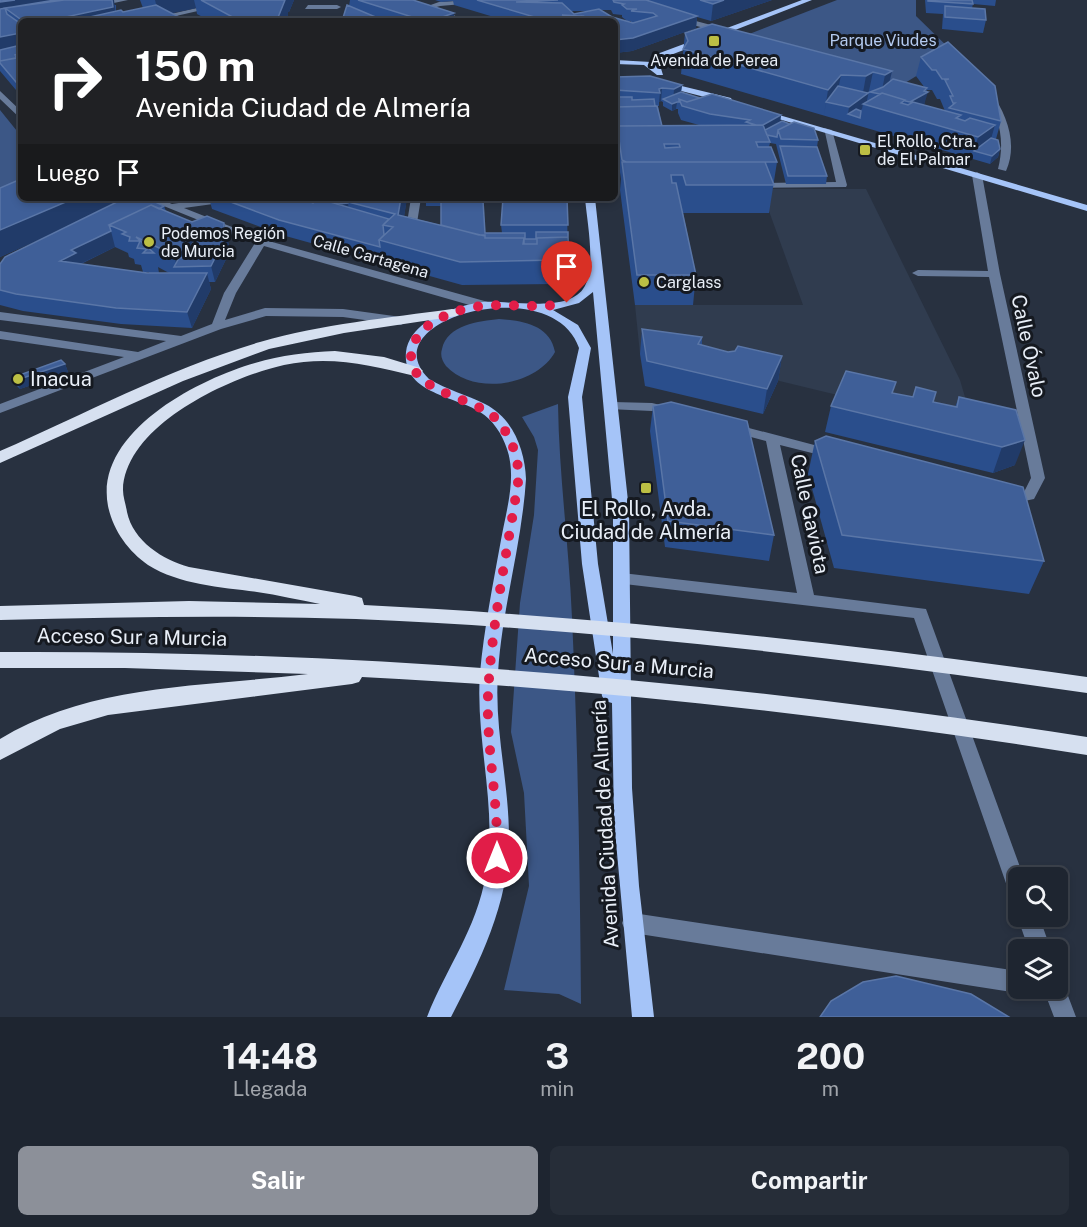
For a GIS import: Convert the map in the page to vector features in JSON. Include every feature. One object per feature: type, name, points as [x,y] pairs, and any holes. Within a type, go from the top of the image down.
[{"type":"highway","points":[[0,458],[239,353],[325,333],[452,313]]},
{"type":"highway","points":[[415,371],[386,361],[356,357],[310,357],[284,360],[232,377],[182,402],[158,418],[140,435],[116,477],[115,499],[117,513],[126,532],[141,550],[168,567],[218,580],[418,614]]},
{"type":"highway","name":"Acceso Sur a Murcia","points":[[0,613],[250,608],[418,614],[636,629],[927,662],[1087,685]]},
{"type":"highway","name":"Acceso Sur a Murcia","points":[[0,660],[71,659],[403,670],[715,695],[930,722],[1087,746]]},
{"type":"highway","points":[[0,751],[49,724],[87,710],[134,700],[403,670]]},
{"type":"main road","points":[[398,0],[457,18]]},
{"type":"main road","points":[[740,104],[686,88],[652,81],[658,70],[655,62],[659,57],[808,0]]},
{"type":"main road","points":[[618,62],[640,62],[658,70],[667,79],[686,88]]},
{"type":"main road","points":[[751,107],[1087,208]]},
{"type":"main road","name":"Avenida Ciudad de Almería","points":[[590,201],[595,269],[613,406],[621,509],[621,756],[642,1017]]},
{"type":"main road","points":[[438,1017],[483,924],[497,871],[497,820],[490,756],[488,692],[519,476],[515,451],[495,418],[476,405],[434,388],[415,371],[411,360],[412,349],[416,338],[437,320],[452,313],[484,305],[555,306],[575,300],[589,290],[595,269]]},
{"type":"main road","points":[[527,307],[556,316],[568,323],[583,340],[585,348],[575,397],[584,509],[590,564],[621,756]]},
{"type":"street","points":[[90,5],[126,0],[133,10]]},
{"type":"street","points":[[158,18],[242,0]]},
{"type":"street","points":[[426,9],[444,4],[484,2]]},
{"type":"street","points":[[308,7],[338,7]]},
{"type":"street","points":[[171,15],[176,18]]},
{"type":"street","points":[[666,15],[722,34]]},
{"type":"street","points":[[984,89],[997,105],[1005,125],[1006,159],[1003,169]]},
{"type":"street","points":[[0,94],[18,113]]},
{"type":"street","points":[[747,186],[842,185],[827,130]]},
{"type":"street","name":"Calle Óvalo","points":[[977,175],[994,274],[1038,478],[1029,496],[997,499]]},
{"type":"street","name":"Calle Cartagena","points":[[149,201],[174,207],[261,242],[484,305]]},
{"type":"street","points":[[174,207],[215,201]]},
{"type":"street","points":[[411,230],[416,201]]},
{"type":"street","points":[[217,326],[230,293],[261,242]]},
{"type":"street","points":[[918,273],[994,274]]},
{"type":"street","points":[[0,409],[217,326],[265,312],[343,313],[401,321]]},
{"type":"street","points":[[0,316],[182,339]]},
{"type":"street","points":[[0,335],[140,355]]},
{"type":"street","points":[[613,406],[652,407],[685,415]]},
{"type":"street","points":[[717,424],[841,457]]},
{"type":"street","name":"Calle Gaviota","points":[[772,438],[807,600]]},
{"type":"street","points":[[622,579],[920,613],[1010,867]]},
{"type":"street","points":[[633,923],[1008,980]]},
{"type":"street","points":[[1058,999],[1065,1017]]},
{"type":"shaded area","points":[[761,189],[866,189],[960,380],[974,428],[688,359],[640,354],[635,305],[803,305]]},
{"type":"green space","name":"Parque Viudes","points":[[837,0],[916,0],[916,16],[954,53],[900,86],[739,38]]},
{"type":"green space","points":[[0,110],[18,132],[18,196],[0,204]]},
{"type":"green space","points":[[499,319],[526,323],[548,336],[555,352],[546,364],[520,379],[488,384],[458,375],[446,366],[441,351],[450,334],[465,326]]},
{"type":"green space","points":[[558,404],[574,666],[581,1004],[559,994],[504,990],[529,886],[524,793],[511,732],[520,603],[534,515],[538,450],[534,437],[522,417]]},
{"type":"building","points":[[55,0],[64,0],[11,7]]},
{"type":"building","points":[[64,0],[112,0],[113,7],[61,18],[19,18],[5,8]]},
{"type":"building","points":[[201,0],[285,0],[278,18],[234,18]]},
{"type":"building","points":[[358,0],[413,0],[454,13],[440,18],[415,18]]},
{"type":"building","points":[[477,0],[558,0],[516,2],[562,3],[574,14],[599,9],[616,18],[578,18],[582,16],[562,15],[572,18],[538,18]]},
{"type":"building","points":[[613,0],[646,0],[697,16],[633,38],[618,40],[618,19],[633,23],[657,16],[653,13],[631,11],[637,9],[627,9],[622,5],[624,4]]},
{"type":"building","points":[[700,0],[724,0],[713,4]]},
{"type":"building","points":[[972,0],[973,4],[928,1]]},
{"type":"building","points":[[156,5],[180,18],[85,18],[121,10],[123,12]]},
{"type":"building","points":[[347,5],[378,18],[343,18]]},
{"type":"building","points":[[945,6],[985,9],[986,20],[945,17]]},
{"type":"building","points":[[5,8],[7,14],[18,22],[18,34],[0,37],[0,9]]},
{"type":"building","points":[[712,24],[892,71],[885,75],[873,72],[866,76],[841,75],[828,90],[683,49],[688,41],[685,33]]},
{"type":"building","points":[[948,42],[995,86],[1001,121],[949,108],[955,103],[953,103],[950,96],[953,96],[945,80],[949,79],[942,79],[936,70],[932,70],[921,57]]},
{"type":"building","points":[[18,46],[18,54],[15,55],[17,58],[0,61],[0,50]]},
{"type":"building","points":[[18,58],[18,84],[0,63],[0,61]]},
{"type":"building","points":[[650,76],[682,85],[674,89],[659,89],[660,93],[618,90],[618,77]]},
{"type":"building","points":[[893,79],[927,88],[924,91],[928,92],[910,102],[882,93],[870,92],[883,87]]},
{"type":"building","points":[[838,86],[868,93],[849,107],[826,102]]},
{"type":"building","points":[[681,92],[700,98],[687,102],[679,99],[679,102],[672,104],[663,99]]},
{"type":"building","points":[[882,93],[905,100],[901,103],[908,105],[913,102],[961,115],[956,118],[965,121],[970,118],[995,125],[978,137],[863,104]]},
{"type":"building","points":[[712,94],[781,115],[763,125],[756,125],[746,122],[750,120],[710,114],[682,106],[679,99],[687,102]]},
{"type":"building","points":[[618,97],[632,97],[632,100],[654,99],[655,106],[618,107]]},
{"type":"building","points":[[657,106],[662,126],[618,126],[618,107]]},
{"type":"building","points":[[856,109],[861,111],[860,118],[848,114]]},
{"type":"building","points":[[782,121],[790,124],[778,130],[777,137],[767,135],[765,130]]},
{"type":"building","points":[[794,122],[814,128],[818,140],[781,139],[778,130]]},
{"type":"building","points":[[763,125],[770,142],[756,142],[758,147],[771,147],[777,162],[626,162],[622,160],[618,126]],"holes":[[[664,144],[679,144],[680,147],[665,148]]]},
{"type":"building","points":[[991,138],[998,140],[1000,149],[992,156],[974,151]]},
{"type":"building","points":[[780,146],[817,147],[827,176],[788,176]]},
{"type":"building","points":[[622,162],[765,162],[774,185],[686,185],[683,175],[671,175],[672,183],[676,183],[696,275],[637,275]]},
{"type":"building","points":[[18,180],[18,201],[68,201],[0,230],[0,188]]},
{"type":"building","points":[[119,201],[153,201],[164,206],[159,209],[151,205],[109,225],[111,231],[71,250],[76,253],[60,261],[147,273],[207,273],[187,312],[116,308],[0,290],[0,264],[5,257]]},
{"type":"building","points":[[228,201],[308,201],[313,203],[327,201],[389,219],[383,225],[384,235],[379,240],[380,247],[279,220]]},
{"type":"building","points":[[348,201],[348,203],[338,204],[331,202]]},
{"type":"building","points":[[400,201],[398,215],[485,236],[485,238],[524,238],[523,244],[537,244],[537,238],[568,237],[569,254],[556,260],[460,262],[379,240],[393,227],[383,225],[395,214],[348,202]]},
{"type":"building","points":[[441,201],[483,201],[485,233],[525,233],[525,239],[536,239],[536,232],[568,232],[568,237],[537,238],[537,244],[524,244],[524,238],[485,238],[485,235],[441,225]]},
{"type":"building","points":[[503,201],[567,201],[568,225],[501,225]]},
{"type":"building","points":[[151,205],[192,222],[207,216],[224,223],[224,230],[193,231],[184,250],[177,251],[174,255],[136,237],[154,253],[143,253],[147,249],[137,248],[140,241],[129,241],[130,237],[122,234],[126,232],[109,225]]},
{"type":"building","points":[[195,238],[225,238],[211,266],[174,267],[179,258],[186,257]]},
{"type":"building","points":[[642,329],[702,337],[698,344],[728,352],[735,351],[738,346],[782,356],[767,389],[647,361]]},
{"type":"building","points":[[61,360],[65,364],[17,380],[14,377]]},
{"type":"building","points":[[846,371],[896,382],[892,393],[913,397],[916,387],[936,392],[933,402],[957,407],[959,397],[1016,410],[1025,440],[1002,447],[831,406]]},
{"type":"building","points":[[671,402],[747,421],[774,535],[668,521],[653,406]]},
{"type":"building","points":[[826,436],[1023,487],[1044,561],[842,535],[815,441]]},
{"type":"building","points":[[896,976],[971,994],[1009,1017],[820,1017],[831,1001],[863,982]]},
{"type":"place","name":"Avenida de Perea","points":[[714,41]]},
{"type":"place","name":"El Rollo, Ctra. de El Palmar","points":[[865,150]]},
{"type":"place","name":"Podemos Región de Murcia","points":[[149,242]]},
{"type":"place","name":"Carglass","points":[[644,282]]},
{"type":"place","name":"Inacua","points":[[18,379]]},
{"type":"place","name":"El Rollo, Avda. Ciudad de Almería","points":[[646,488]]},
{"type":"route","points":[[497,858],[497,820],[490,756],[488,692],[519,476],[518,464],[512,442],[495,418],[486,410],[434,388],[422,380],[411,360],[412,349],[416,338],[425,328],[462,309],[498,304],[542,307],[567,303]]}]
